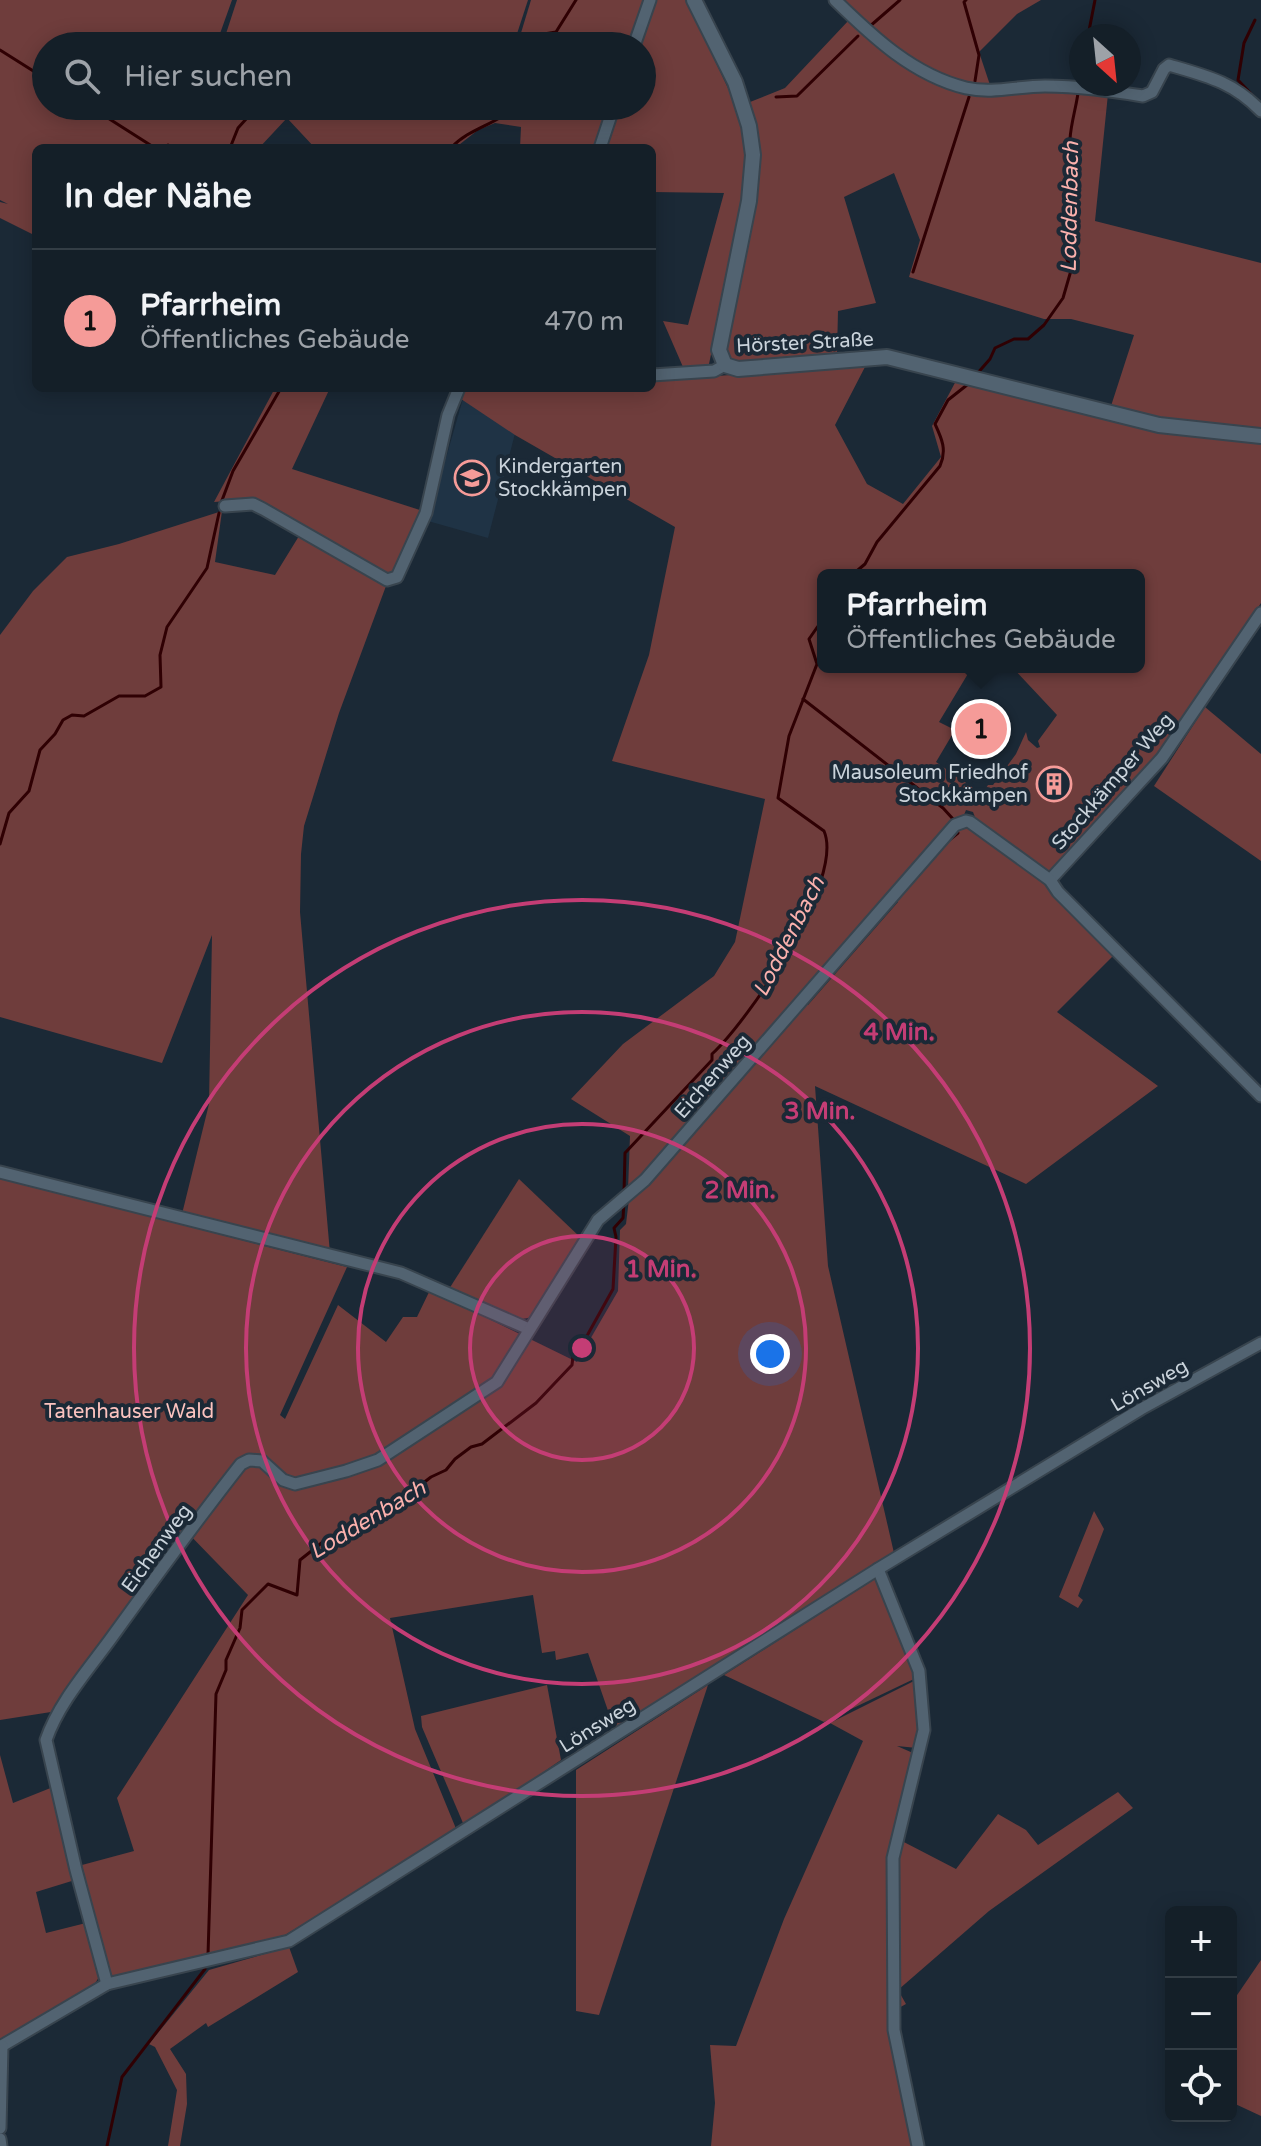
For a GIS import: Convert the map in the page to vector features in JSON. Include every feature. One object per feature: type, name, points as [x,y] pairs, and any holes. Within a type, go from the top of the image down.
[{"type":"street","points":[[639,32],[650,0]]},
{"type":"street","name":"Hörster Straße","points":[[694,0],[735,82],[749,126],[753,155],[749,201],[719,350],[725,365],[738,369],[887,357],[1159,425],[1261,436]]},
{"type":"street","points":[[839,1],[871,35],[915,67],[943,81],[967,88],[995,91],[1044,86],[1143,96],[1152,92],[1169,65],[1218,79],[1236,89],[1261,111]]},
{"type":"street","points":[[601,144],[609,120]]},
{"type":"street","points":[[656,375],[714,371],[725,365]]},
{"type":"street","points":[[225,506],[253,504],[393,581],[426,513],[448,415],[457,392]]},
{"type":"street","name":"Stockkämper Weg","points":[[1261,613],[1162,758],[1050,880],[1058,892],[1261,1096]]},
{"type":"street","name":"Eichenweg","points":[[107,1984],[76,1870],[46,1740],[51,1724],[66,1702],[241,1464],[249,1460],[262,1461],[283,1480],[295,1484],[378,1460],[497,1382],[598,1220],[645,1180],[955,825],[966,821],[1050,880]]},
{"type":"street","points":[[0,1172],[401,1273],[529,1329]]},
{"type":"street","name":"Lönsweg","points":[[0,2128],[1,2046],[107,1984],[289,1941],[878,1569],[1141,1409],[1261,1343]]},
{"type":"street","points":[[878,1569],[919,1671],[924,1730],[893,1858],[894,2030],[918,2146]]},
{"type":"street","points":[[0,2139],[1,2146]]},
{"type":"shaded area","name":"Kindergarten Stockkämpen","points":[[465,392],[473,392],[519,418],[488,538],[428,521]]},
{"type":"green space","points":[[0,0],[232,0],[221,32],[32,32],[32,120],[285,120],[263,144],[32,144],[32,234],[0,218],[0,202],[8,204],[0,200]]},
{"type":"green space","points":[[237,0],[528,0],[518,32],[227,32]]},
{"type":"green space","points":[[531,0],[645,0],[632,32],[521,32]]},
{"type":"green space","points":[[655,0],[686,0],[737,107],[744,128],[747,157],[743,200],[709,364],[717,376],[866,365],[835,425],[867,484],[903,504],[941,457],[932,426],[957,379],[1261,442],[1261,603],[1161,752],[1055,868],[1048,871],[976,820],[973,812],[966,810],[643,1177],[628,1190],[630,1136],[571,1099],[623,1044],[714,976],[735,942],[765,799],[612,761],[649,655],[675,527],[515,435],[461,399],[464,392],[656,392],[656,370],[683,367],[663,321],[688,325],[724,193],[656,192],[656,144],[606,144],[614,120],[656,120],[656,32],[645,32]],"holes":[[[817,569],[1145,569],[1145,673],[1018,673],[1057,715],[1038,741],[1040,747],[1028,740],[1026,732],[1016,754],[993,785],[988,785],[982,794],[936,762],[955,730],[939,722],[968,673],[817,673]]]},
{"type":"green space","points":[[843,0],[1041,0],[1017,14],[979,52],[991,88],[969,84],[928,68],[892,44]]},
{"type":"green space","points":[[849,20],[968,94],[992,97],[994,94],[1044,89],[1069,91],[1069,96],[1108,96],[1095,221],[1261,263],[1261,430],[1161,418],[1111,406],[1134,335],[1071,319],[1044,319],[909,277],[920,240],[894,173],[844,197],[876,303],[838,311],[837,354],[734,362],[727,355],[727,348],[760,175],[760,153],[750,102],[785,88]]},
{"type":"green space","points":[[289,120],[606,120],[597,144],[520,144],[521,127],[495,123],[478,130],[460,144],[311,144]]},
{"type":"green space","points":[[273,392],[328,392],[292,469],[423,511],[395,573],[386,576],[270,505],[255,499],[214,502]]},
{"type":"green space","points":[[222,511],[215,562],[275,575],[299,536],[386,586],[339,713],[304,826],[301,854],[300,912],[330,1253],[182,1214],[209,1104],[212,935],[162,1063],[0,1017],[0,635],[33,591],[67,557]]},
{"type":"green space","points":[[1205,707],[1261,754],[1261,861],[1154,786]]},
{"type":"green space","name":"Tatenhauser Wald","points":[[966,828],[973,830],[1044,884],[1114,955],[1057,1012],[1158,1086],[1026,1184],[815,1086],[828,1266],[894,1553],[614,1728],[588,1653],[556,1660],[555,1651],[542,1653],[533,1595],[390,1618],[415,1729],[457,1831],[285,1935],[120,1978],[109,1975],[82,1865],[134,1851],[117,1798],[248,1595],[184,1529],[51,1712],[0,1720],[0,1178],[347,1267],[280,1415],[285,1419],[338,1305],[386,1342],[403,1317],[417,1317],[430,1290],[577,1362],[618,1291],[620,1230],[626,1224],[629,1199],[804,1002],[808,1005],[955,832]]},
{"type":"green space","points":[[519,1179],[581,1238],[533,1317],[522,1319],[449,1289]]},
{"type":"green space","points":[[1094,1511],[1104,1529],[1078,1596],[1083,1600],[1078,1608],[1059,1597]]},
{"type":"green space","points":[[878,1577],[916,1678],[824,1722],[724,1675]]},
{"type":"green space","points":[[916,1680],[921,1729],[917,1748],[897,1746],[913,1753],[900,1840],[956,1869],[998,1814],[1026,1830],[1038,1845],[1118,1792],[1133,1808],[989,1911],[898,1990],[906,2004],[895,2010],[893,2030],[917,2146],[711,2146],[715,2103],[710,2045],[736,2046],[784,1919],[863,1741],[830,1723]]},
{"type":"green space","points":[[547,1685],[561,1760],[468,1824],[463,1823],[422,1727],[421,1716]]},
{"type":"green space","points":[[708,1685],[599,2015],[576,2011],[576,1770]]},
{"type":"green space","points":[[0,1755],[13,1803],[53,1787],[75,1880],[36,1892],[46,1933],[86,1923],[101,1974],[92,1988],[0,2041]]},
{"type":"green space","points":[[289,1947],[298,1972],[208,2027],[206,2023],[170,2049],[186,2074],[187,2104],[180,2146],[168,2146],[177,2090],[155,2047],[149,2044],[209,1970]]},
{"type":"green space","points":[[1261,1960],[1261,2116],[1237,2105],[1237,1995]]},
{"type":"waterway","points":[[556,32],[576,0]]},
{"type":"waterway","points":[[869,27],[900,0]]},
{"type":"waterway","points":[[966,0],[964,2],[979,55],[975,81]]},
{"type":"waterway","name":"Loddenbach","points":[[1090,24],[1095,0]]},
{"type":"waterway","points":[[1255,20],[1244,43],[1238,80],[1255,98]]},
{"type":"waterway","points":[[776,97],[797,96],[858,36]]},
{"type":"waterway","points":[[0,50],[32,70]]},
{"type":"waterway","name":"Loddenbach","points":[[976,375],[995,348],[1014,339],[1028,339],[1044,325],[1063,298],[1072,267],[1065,255],[1065,248],[1074,188],[1070,145],[1077,96]]},
{"type":"waterway","points":[[913,272],[969,97]]},
{"type":"waterway","points":[[111,120],[149,144]]},
{"type":"waterway","points":[[232,144],[245,120]]},
{"type":"waterway","points":[[456,144],[494,120]]},
{"type":"waterway","name":"Loddenbach","points":[[859,569],[877,542],[940,466],[943,445],[935,424],[948,400],[967,385]]},
{"type":"waterway","points":[[221,503],[233,471],[279,392]]},
{"type":"waterway","points":[[0,844],[9,813],[29,791],[40,750],[63,720],[72,715],[84,716],[119,696],[145,696],[161,687],[160,655],[167,627],[207,568],[219,513]]},
{"type":"waterway","name":"Loddenbach","points":[[817,628],[809,639],[817,664]]},
{"type":"waterway","name":"Loddenbach","points":[[624,1193],[625,1153],[712,1060],[712,1054],[748,1012],[789,948],[820,882],[827,853],[824,831],[778,798],[789,736],[817,664]]},
{"type":"waterway","points":[[803,699],[953,819]]},
{"type":"waterway","points":[[948,841],[958,833]]},
{"type":"waterway","name":"Loddenbach","points":[[208,1955],[216,1694],[240,1628],[242,1610],[268,1584],[297,1595],[300,1560],[352,1522],[389,1503],[397,1503],[431,1477],[446,1470],[471,1447],[482,1444],[536,1403],[572,1365],[573,1356],[613,1289],[614,1228],[623,1218],[624,1202]]},
{"type":"waterway","name":"Loddenbach","points":[[107,2146],[122,2077],[205,1969]]},
{"type":"place","name":"Kindergarten Stockkämpen","points":[[472,478]]},
{"type":"place","name":"Pfarrheim","points":[[981,729]]},
{"type":"place","name":"Mausoleum Friedhof Stockkämpen","points":[[1054,784]]}]
